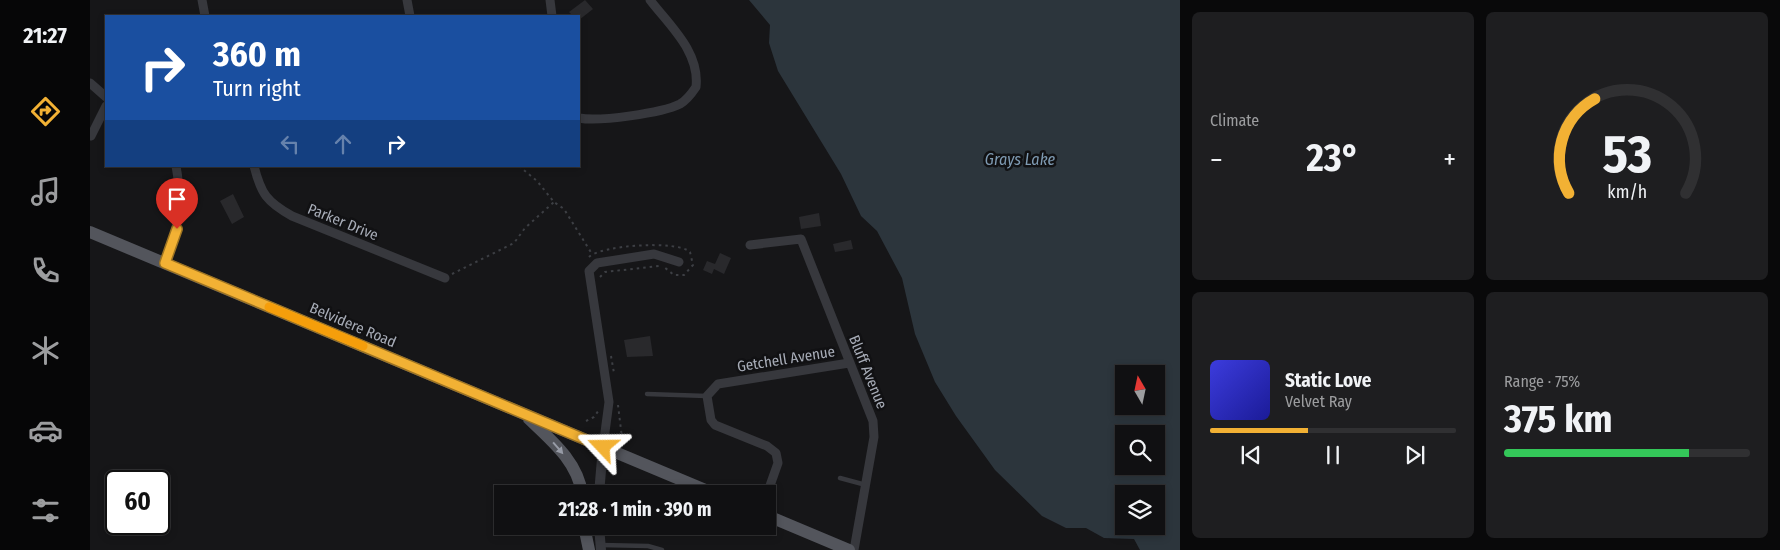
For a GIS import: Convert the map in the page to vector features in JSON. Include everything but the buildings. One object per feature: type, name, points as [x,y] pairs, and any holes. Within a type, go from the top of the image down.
[{"type":"main road","name":"Belvidere Road","points":[[90,232],[694,485]]},
{"type":"main road","points":[[524,414],[560,448],[574,471],[579,485]]},
{"type":"main road","points":[[776,519],[849,550]]},
{"type":"main road","points":[[586,535],[589,550]]},
{"type":"street","points":[[202,0],[205,15]]},
{"type":"street","points":[[407,0],[410,15]]},
{"type":"street","points":[[550,0],[552,15]]},
{"type":"street","points":[[580,118],[598,119],[670,108],[682,103],[696,87],[696,65],[691,53],[650,0]]},
{"type":"street","points":[[90,83],[105,96]]},
{"type":"street","points":[[90,136],[105,108]]},
{"type":"street","points":[[165,263],[180,219],[180,185],[176,167]]},
{"type":"street","name":"Parker Drive","points":[[254,167],[258,184],[274,206],[292,216],[445,278]]},
{"type":"street","name":"Bluff Avenue","points":[[750,245],[801,239],[873,421],[874,437],[854,550]]},
{"type":"street","points":[[601,485],[609,402],[588,278],[591,267],[595,259],[654,254],[678,262]]},
{"type":"street","name":"Getchell Avenue","points":[[707,396],[718,384],[849,363]]},
{"type":"street","points":[[707,396],[711,420],[715,425],[767,446],[776,453],[778,463],[770,485]]},
{"type":"street","points":[[600,535],[601,548]]},
{"type":"lane","points":[[647,394],[707,396]]},
{"type":"lane","points":[[840,478],[866,484]]},
{"type":"lane","points":[[601,548],[648,546],[662,550]]},
{"type":"path","points":[[520,167],[542,186],[554,202],[564,209],[595,259]]},
{"type":"path","points":[[525,171],[527,167]]},
{"type":"path","points":[[445,278],[514,243],[525,228],[554,202]]},
{"type":"path","points":[[588,259],[595,259],[655,244],[685,248],[692,255],[693,265],[684,275],[674,275],[664,267],[650,266],[605,272],[601,274],[600,284]]},
{"type":"path","points":[[610,351],[615,377]]},
{"type":"path","points":[[617,396],[622,438],[626,444]]},
{"type":"path","points":[[586,420],[594,417],[601,406]]},
{"type":"water","name":"Grays Lake","points":[[749,0],[1180,0],[1180,550],[1140,550],[1134,539],[1104,538],[1086,528],[1066,528],[1042,516],[995,470],[956,416],[935,382],[915,334],[902,278],[877,231],[861,216],[841,174],[778,71],[769,43],[770,25]]},
{"type":"slow traffic","points":[[269,307],[363,346]]},
{"type":"route","points":[[177,229],[165,263],[603,447]]}]
